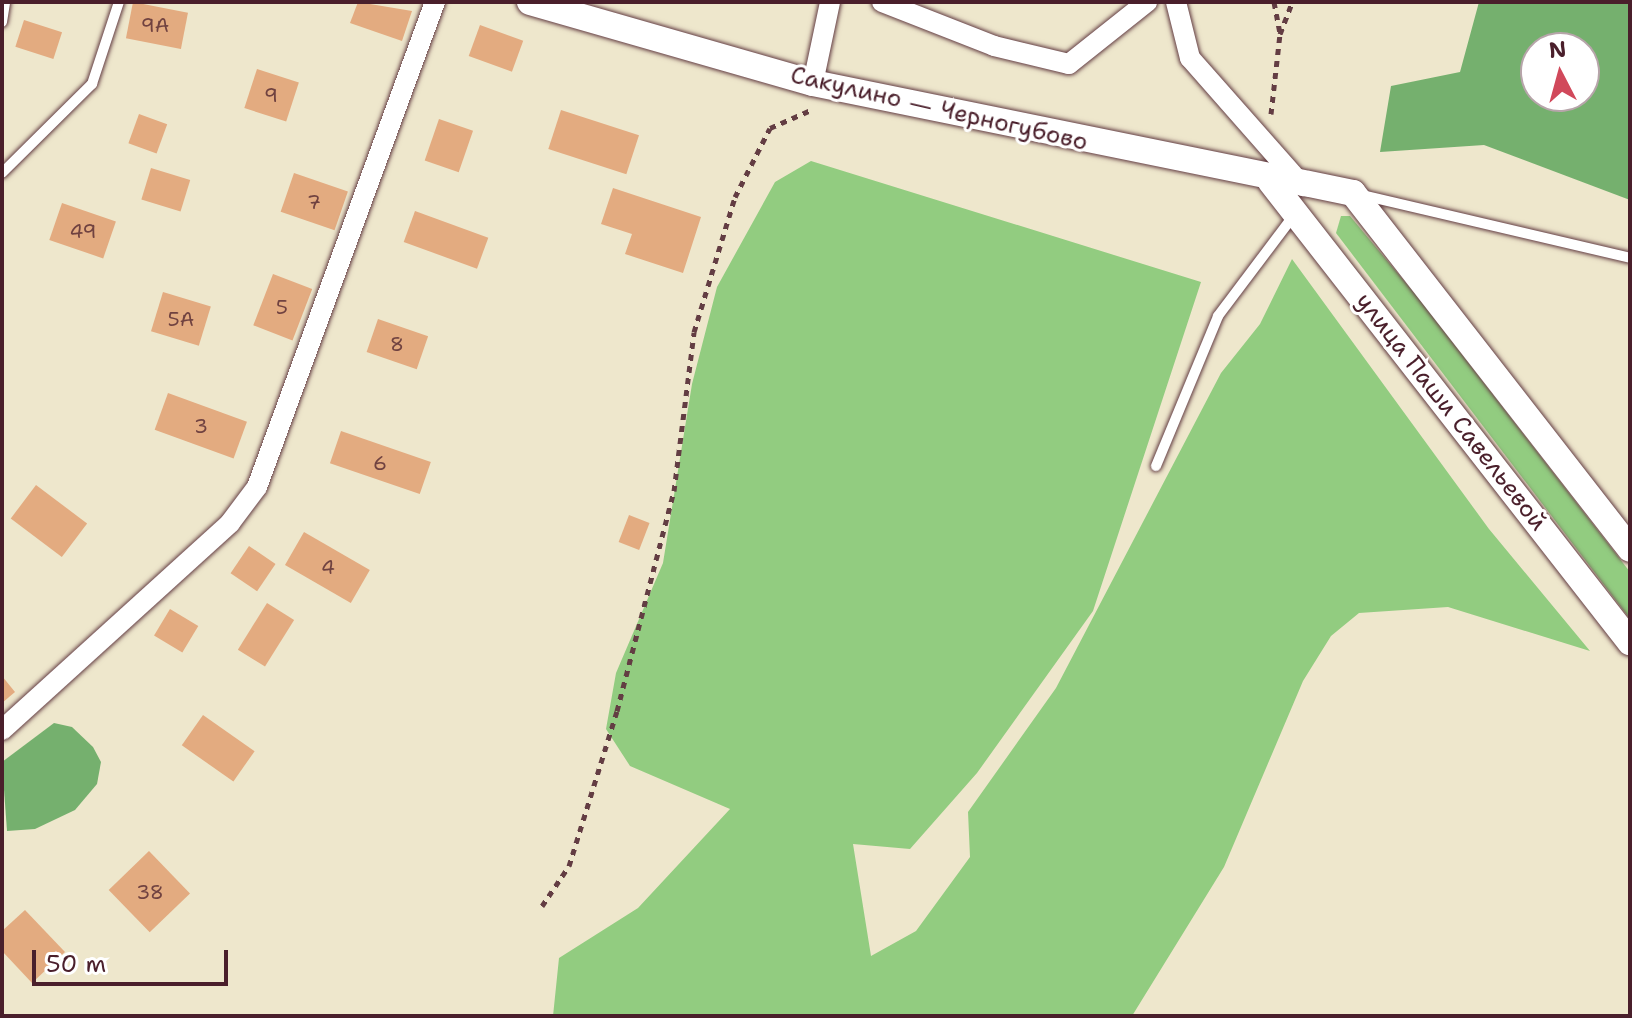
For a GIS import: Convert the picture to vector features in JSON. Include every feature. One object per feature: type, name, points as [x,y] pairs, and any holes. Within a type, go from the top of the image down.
[{"type":"street","points":[[2,730],[230,523],[257,487],[435,2]]},
{"type":"street","name":"Сакулино — Черногубово","points":[[530,2],[813,83],[1271,182],[1353,193]]},
{"type":"street","points":[[813,83],[830,2]]},
{"type":"street","points":[[882,2],[994,46],[1069,64],[1147,2]]},
{"type":"street","points":[[1176,2],[1190,58],[1303,186]]},
{"type":"street","name":"улица Паши Савельевой","points":[[1271,182],[1630,642]]},
{"type":"street","points":[[1353,193],[1630,549]]},
{"type":"lane","points":[[2,22],[5,2]]},
{"type":"lane","points":[[2,173],[92,84],[119,2]]},
{"type":"lane","points":[[1353,193],[1630,258]]},
{"type":"lane","points":[[1156,466],[1218,316],[1296,213]]},
{"type":"path","points":[[1274,2],[1280,34]]},
{"type":"path","points":[[1267,147],[1280,34],[1292,2]]},
{"type":"path","points":[[542,906],[569,866],[617,711],[674,491],[694,332],[735,197],[770,128],[852,91]]},
{"type":"green space","points":[[1479,2],[1630,2],[1630,200],[1484,145],[1380,152],[1391,86],[1460,72]]},
{"type":"green space","points":[[811,161],[1201,282],[1093,611],[977,773],[910,849],[853,844],[871,956],[916,931],[970,857],[968,812],[1056,688],[1221,373],[1260,324],[1292,259],[1489,529],[1590,651],[1448,607],[1359,613],[1331,636],[1303,681],[1224,867],[1132,1016],[553,1016],[559,958],[638,908],[730,809],[630,766],[606,729],[616,673],[663,563],[692,384],[717,287],[775,182]]},
{"type":"green space","points":[[1341,216],[1350,216],[1415,294],[1630,572],[1630,619],[1336,233]]},
{"type":"green space","points":[[54,723],[72,727],[93,747],[101,762],[97,784],[75,810],[35,829],[7,831],[2,762]]},
{"type":"building","points":[[133,2],[188,13],[181,49],[126,38]]},
{"type":"building","points":[[358,2],[412,11],[402,41],[350,23]]},
{"type":"building","points":[[24,20],[62,32],[53,59],[15,47]]},
{"type":"building","points":[[480,25],[523,41],[512,72],[469,56]]},
{"type":"building","points":[[257,69],[299,83],[286,122],[244,108]]},
{"type":"building","points":[[561,110],[639,135],[626,174],[548,149]]},
{"type":"building","points":[[139,114],[167,124],[157,153],[128,143]]},
{"type":"building","points":[[439,119],[473,131],[459,172],[425,161]]},
{"type":"building","points":[[151,168],[190,180],[181,212],[141,200]]},
{"type":"building","points":[[294,173],[348,192],[335,230],[281,212]]},
{"type":"building","points":[[613,188],[701,217],[683,273],[625,254],[632,234],[601,224]]},
{"type":"building","points":[[62,203],[116,222],[103,258],[49,240]]},
{"type":"building","points":[[415,211],[488,238],[477,269],[404,242]]},
{"type":"building","points":[[273,274],[312,289],[293,340],[253,325]]},
{"type":"building","points":[[163,292],[211,307],[199,346],[151,331]]},
{"type":"building","points":[[378,319],[428,336],[417,369],[367,352]]},
{"type":"building","points":[[168,393],[247,422],[234,458],[155,430]]},
{"type":"building","points":[[341,431],[431,462],[420,494],[330,463]]},
{"type":"building","points":[[36,485],[87,524],[62,557],[11,519]]},
{"type":"building","points":[[629,515],[650,523],[639,550],[619,542]]},
{"type":"building","points":[[304,532],[370,570],[351,603],[285,565]]},
{"type":"building","points":[[249,546],[276,564],[257,591],[231,573]]},
{"type":"building","points":[[267,603],[294,620],[265,667],[238,650]]},
{"type":"building","points":[[170,609],[198,626],[182,653],[154,636]]},
{"type":"building","points":[[2,676],[15,692],[2,703]]},
{"type":"building","points":[[203,715],[255,751],[233,781],[182,745]]},
{"type":"building","points":[[149,851],[190,893],[150,932],[109,890]]},
{"type":"building","points":[[25,910],[65,952],[32,983],[2,951],[2,931]]}]
